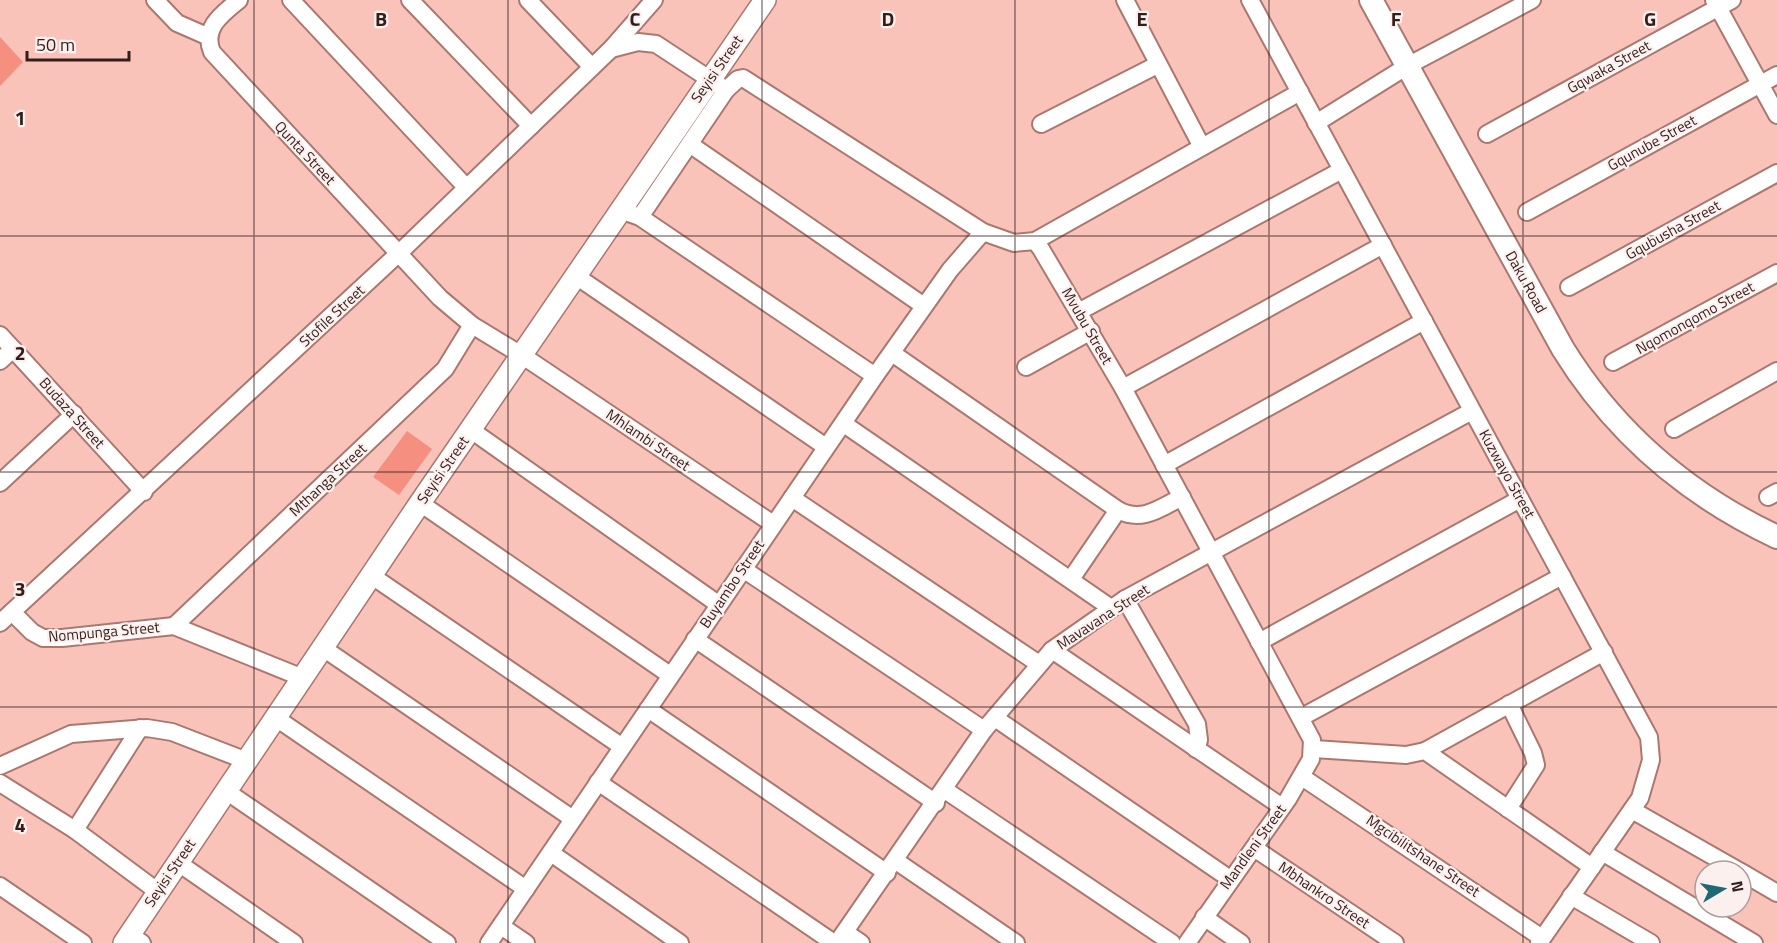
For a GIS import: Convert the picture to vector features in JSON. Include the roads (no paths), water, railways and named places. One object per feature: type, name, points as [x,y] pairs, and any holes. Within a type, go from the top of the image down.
[{"type":"main road","name":"Daku Road","points":[[1371,0],[1409,65],[1563,349],[1589,389],[1646,453],[1738,517],[1777,537]]},
{"type":"street","points":[[155,0],[177,23],[210,45],[213,22],[238,0]]},
{"type":"street","points":[[291,0],[466,187]]},
{"type":"street","points":[[410,0],[531,126]]},
{"type":"street","points":[[528,0],[592,67]]},
{"type":"street","name":"Stofile Street","points":[[6,618],[398,254],[611,49],[654,0]]},
{"type":"street","name":"Seyisi Street","points":[[132,940],[158,891],[177,862],[420,503],[523,356],[620,210],[718,85],[765,0]]},
{"type":"street","points":[[1125,0],[1202,147]]},
{"type":"street","name":"Kuzwayo Street","points":[[1250,0],[1644,725],[1650,745],[1649,774],[1632,810],[1541,940]]},
{"type":"street","points":[[1316,123],[1409,65],[1532,0]]},
{"type":"street","points":[[1721,3],[1777,115]]},
{"type":"street","name":"Gqwaka Street","points":[[1487,134],[1721,3]]},
{"type":"street","points":[[611,49],[638,42],[656,44],[718,85]]},
{"type":"street","name":"Qunta Street","points":[[210,45],[398,254],[440,298],[472,325]]},
{"type":"street","points":[[1041,124],[1158,64]]},
{"type":"street","name":"Gqunube Street","points":[[1527,212],[1777,75]]},
{"type":"street","points":[[640,217],[691,145],[718,85],[743,78],[983,232],[1014,243],[1035,241],[1300,92]]},
{"type":"street","points":[[691,145],[924,306]]},
{"type":"street","points":[[1080,311],[1342,170]]},
{"type":"street","name":"Gqubusha Street","points":[[1569,287],[1777,173]]},
{"type":"street","points":[[620,210],[640,217],[875,376]]},
{"type":"street","name":"Buyambo Street","points":[[489,943],[875,376],[950,270],[983,232]]},
{"type":"street","name":"Mvubu Street","points":[[1035,241],[1080,311],[1123,388],[1259,642],[1310,731],[1314,749]]},
{"type":"street","points":[[1123,388],[1383,245]]},
{"type":"street","name":"Nqomonqomo Street","points":[[1613,362],[1777,273]]},
{"type":"street","points":[[576,276],[826,447]]},
{"type":"street","points":[[1164,465],[1424,321]]},
{"type":"street","name":"Mhlambi Street","points":[[472,325],[523,356],[773,524]]},
{"type":"street","name":"Mthanga Street","points":[[174,626],[445,369],[472,325]]},
{"type":"street","points":[[1026,367],[1091,331]]},
{"type":"street","name":"Budaza Street","points":[[0,335],[144,492]]},
{"type":"street","points":[[0,361],[13,349]]},
{"type":"street","points":[[892,353],[1118,510],[1135,517],[1143,516],[1182,497]]},
{"type":"street","points":[[1674,429],[1777,371]]},
{"type":"street","name":"Mavavana Street","points":[[839,939],[892,867],[990,724],[1052,650],[1118,604],[1472,411]]},
{"type":"street","points":[[0,483],[74,414]]},
{"type":"street","points":[[844,424],[1071,579],[1118,604],[1197,724],[1199,740],[1196,749]]},
{"type":"street","points":[[471,430],[718,604]]},
{"type":"street","points":[[792,498],[1039,664]]},
{"type":"street","points":[[1259,642],[1521,499]]},
{"type":"street","points":[[420,503],[670,675]]},
{"type":"street","points":[[1071,579],[1118,510]]},
{"type":"street","points":[[743,569],[990,724],[1230,879]]},
{"type":"street","points":[[372,576],[621,746]]},
{"type":"street","points":[[1302,717],[1563,576]]},
{"type":"street","name":"Nompunga Street","points":[[6,618],[36,635],[54,639],[174,626],[303,678]]},
{"type":"street","points":[[695,639],[1172,943]]},
{"type":"street","points":[[323,648],[573,819]]},
{"type":"street","points":[[1052,650],[1282,807]]},
{"type":"street","points":[[1314,749],[1406,755],[1425,751],[1604,652]]},
{"type":"street","points":[[1508,809],[1536,765],[1533,753],[1509,704]]},
{"type":"street","points":[[648,709],[892,867],[1016,943]]},
{"type":"street","points":[[276,718],[526,889]]},
{"type":"street","points":[[0,766],[71,734],[140,728],[165,729],[247,761]]},
{"type":"street","points":[[75,830],[140,728]]},
{"type":"street","name":"Mandleni Street","points":[[1187,943],[1302,777],[1314,749]]},
{"type":"street","points":[[1425,751],[1592,867]]},
{"type":"street","name":"Mgcibilitshane Street","points":[[1302,777],[1541,940]]},
{"type":"street","points":[[598,782],[839,939],[861,943]]},
{"type":"street","points":[[0,783],[75,830],[158,891]]},
{"type":"street","points":[[226,791],[447,943]]},
{"type":"street","points":[[1632,810],[1717,859]]},
{"type":"street","name":"Mbhankro Street","points":[[1254,848],[1395,943]]},
{"type":"street","points":[[1602,852],[1754,943]]},
{"type":"street","points":[[551,853],[680,943]]},
{"type":"street","points":[[177,862],[294,943]]},
{"type":"street","points":[[1753,879],[1777,893]]},
{"type":"street","points":[[0,886],[83,943]]},
{"type":"street","points":[[1571,896],[1651,943]]},
{"type":"street","points":[[1204,917],[1241,943]]},
{"type":"street","points":[[501,926],[526,943]]}]
